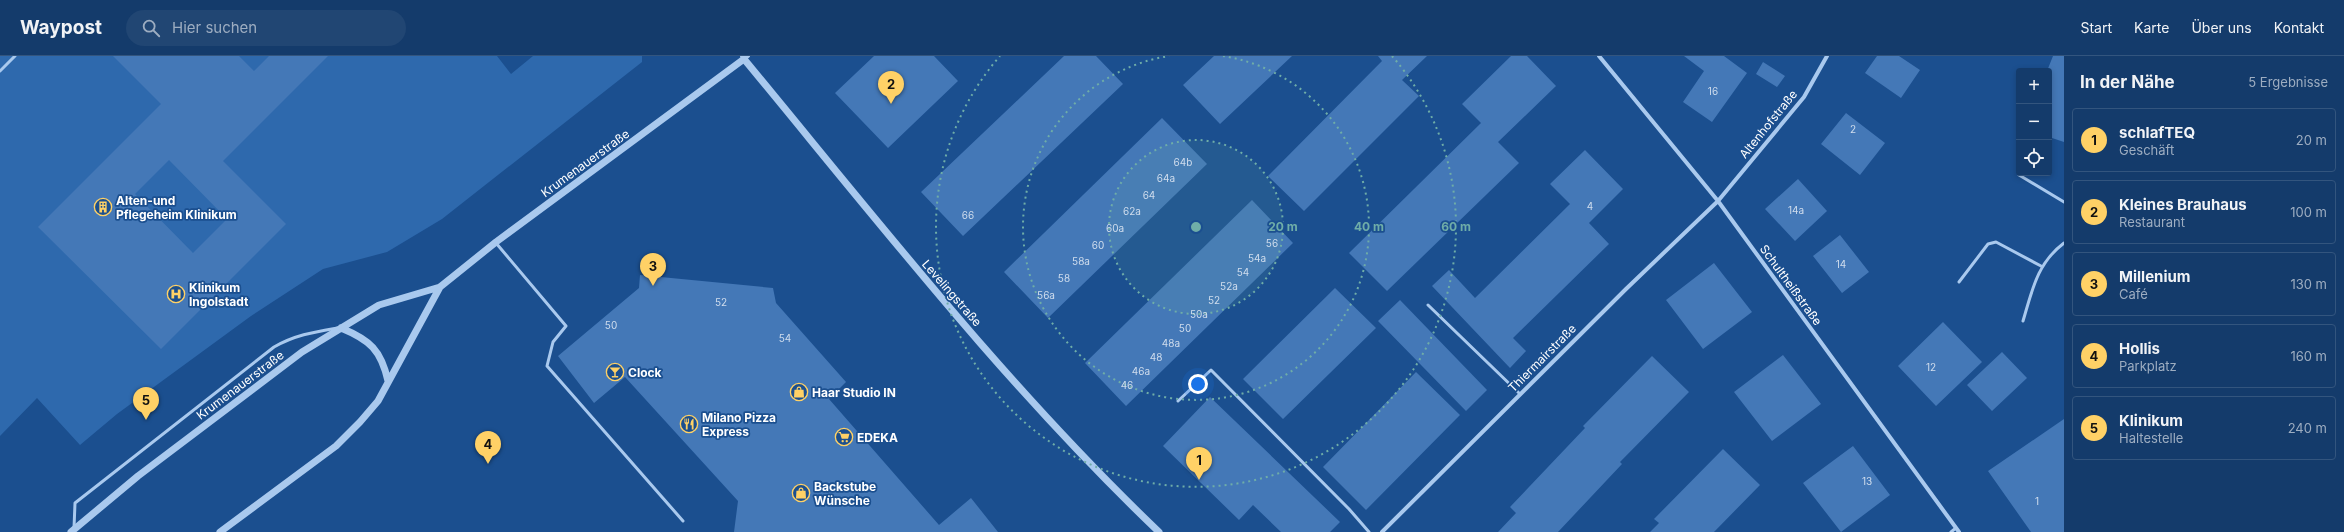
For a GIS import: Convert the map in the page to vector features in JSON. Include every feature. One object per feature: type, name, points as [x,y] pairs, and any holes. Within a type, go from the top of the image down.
[{"type":"street","name":"Schultheißstraße","points":[[1599,56],[1718,201],[1957,530]]},
{"type":"street","name":"Altenhofstraße","points":[[1718,201],[1804,97],[1827,56]]},
{"type":"street","name":"Krumenauerstraße","points":[[220,532],[336,446],[378,401],[440,287],[496,242],[745,57]]},
{"type":"street","name":"Levelingstraße","points":[[745,57],[901,250],[1007,374],[1123,497],[1159,532]]},
{"type":"street","name":"Thiermairstraße","points":[[1382,532],[1520,394],[1718,201]]},
{"type":"street","name":"Krumenauerstraße","points":[[73,531],[138,476],[302,352],[379,305],[440,287]]},
{"type":"street","points":[[341,328],[360,336],[376,349],[384,363],[388,381]]},
{"type":"lane","points":[[0,70],[15,56]]},
{"type":"lane","points":[[2021,176],[2064,202]]},
{"type":"lane","points":[[496,242],[566,326],[553,342],[547,366],[683,521]]},
{"type":"lane","points":[[1959,282],[1988,244],[1996,242],[2041,266]]},
{"type":"lane","points":[[2024,321],[2035,279],[2041,266],[2064,243]]},
{"type":"lane","points":[[1428,305],[1520,394]]},
{"type":"lane","points":[[73,531],[75,503],[274,347],[309,332],[341,328]]},
{"type":"lane","points":[[1178,401],[1211,370],[1349,508],[1369,532]]},
{"type":"lane","points":[[1951,532],[1957,530]]},
{"type":"shaded area","name":"Klinikum Ingolstadt","points":[[0,56],[497,56],[511,74],[533,56],[642,56],[642,62],[442,219],[387,252],[323,269],[251,316],[117,414],[80,445],[37,398],[0,436]]},
{"type":"building","name":"Alten-und Pflegeheim Klinikum","points":[[113,56],[239,56],[254,71],[269,56],[328,56],[223,161],[286,224],[161,349],[38,227],[161,104]],"holes":[[[169,160],[227,219],[193,253],[135,194]]]},
{"type":"building","points":[[874,56],[934,56],[958,81],[888,148],[835,93]]},
{"type":"building","points":[[1064,56],[1096,56],[1123,84],[963,236],[921,192]]},
{"type":"building","points":[[1214,56],[1292,56],[1220,124],[1183,85]]},
{"type":"building","points":[[1378,56],[1427,56],[1402,80],[1419,96],[1304,211],[1268,176],[1382,61]]},
{"type":"building","points":[[1511,56],[1527,56],[1556,86],[1498,142],[1519,163],[1387,291],[1349,253],[1481,123],[1462,104]]},
{"type":"building","points":[[1684,56],[1724,56],[1747,73],[1712,122],[1683,102],[1704,71]]},
{"type":"building","points":[[1877,56],[1899,56],[1920,70],[1901,98],[1865,73]]},
{"type":"building","points":[[2053,56],[2064,56],[2064,142],[2052,138],[2052,68],[2048,68]]},
{"type":"building","points":[[1763,62],[1785,76],[1777,87],[1756,74]]},
{"type":"building","points":[[1846,113],[1885,143],[1860,175],[1821,144]]},
{"type":"building","points":[[1162,118],[1207,164],[1048,318],[1004,272]]},
{"type":"building","points":[[1585,150],[1623,189],[1589,223],[1609,244],[1513,338],[1526,351],[1510,368],[1432,286],[1449,270],[1475,298],[1570,204],[1550,184]]},
{"type":"building","points":[[1798,179],[1827,211],[1795,241],[1765,209]]},
{"type":"building","points":[[1252,200],[1293,243],[1126,406],[1085,363]]},
{"type":"building","points":[[1840,235],[1869,272],[1842,293],[1813,256]]},
{"type":"building","points":[[1714,263],[1752,312],[1703,349],[1666,300]]},
{"type":"building","points":[[640,275],[773,288],[776,303],[846,382],[829,399],[939,525],[971,498],[998,532],[734,532],[738,501],[625,377],[594,403],[558,356],[639,288]]},
{"type":"building","points":[[1335,288],[1376,328],[1283,419],[1243,379]]},
{"type":"building","points":[[1400,300],[1487,390],[1466,411],[1378,321]]},
{"type":"building","points":[[1943,322],[1982,362],[1936,406],[1898,366]]},
{"type":"building","points":[[2002,352],[2027,378],[1992,411],[1967,385]]},
{"type":"building","points":[[1783,355],[1821,404],[1772,441],[1734,392]]},
{"type":"building","points":[[1652,356],[1689,392],[1620,462],[1622,464],[1558,532],[1498,532],[1516,513],[1510,507],[1585,428],[1583,426]]},
{"type":"building","points":[[1416,372],[1460,415],[1366,510],[1323,467]]},
{"type":"building","points":[[1210,397],[1340,522],[1330,532],[1281,532],[1253,505],[1239,520],[1163,446]]},
{"type":"building","points":[[2064,419],[2064,532],[2031,532],[1988,471]]},
{"type":"building","points":[[1853,446],[1890,495],[1841,532],[1803,483]]},
{"type":"building","points":[[1723,449],[1760,485],[1714,532],[1650,532],[1659,523],[1654,519]]},
{"type":"place","name":"Kleines Brauhaus","points":[[891,104]]},
{"type":"place","name":"Alten-und Pflegeheim Klinikum","points":[[103,207]]},
{"type":"place","name":"Millenium","points":[[653,286]]},
{"type":"place","name":"Klinikum Ingolstadt","points":[[176,294]]},
{"type":"place","name":"Clock","points":[[615,372]]},
{"type":"place","name":"Haar Studio IN","points":[[799,392]]},
{"type":"place","name":"Klinikum","points":[[146,420]]},
{"type":"place","name":"Milano Pizza Express","points":[[689,424]]},
{"type":"place","name":"EDEKA","points":[[844,437]]},
{"type":"place","name":"Hollis","points":[[488,464]]},
{"type":"place","name":"schlafTEQ","points":[[1199,480]]},
{"type":"place","name":"Backstube Wünsche","points":[[801,493]]}]
